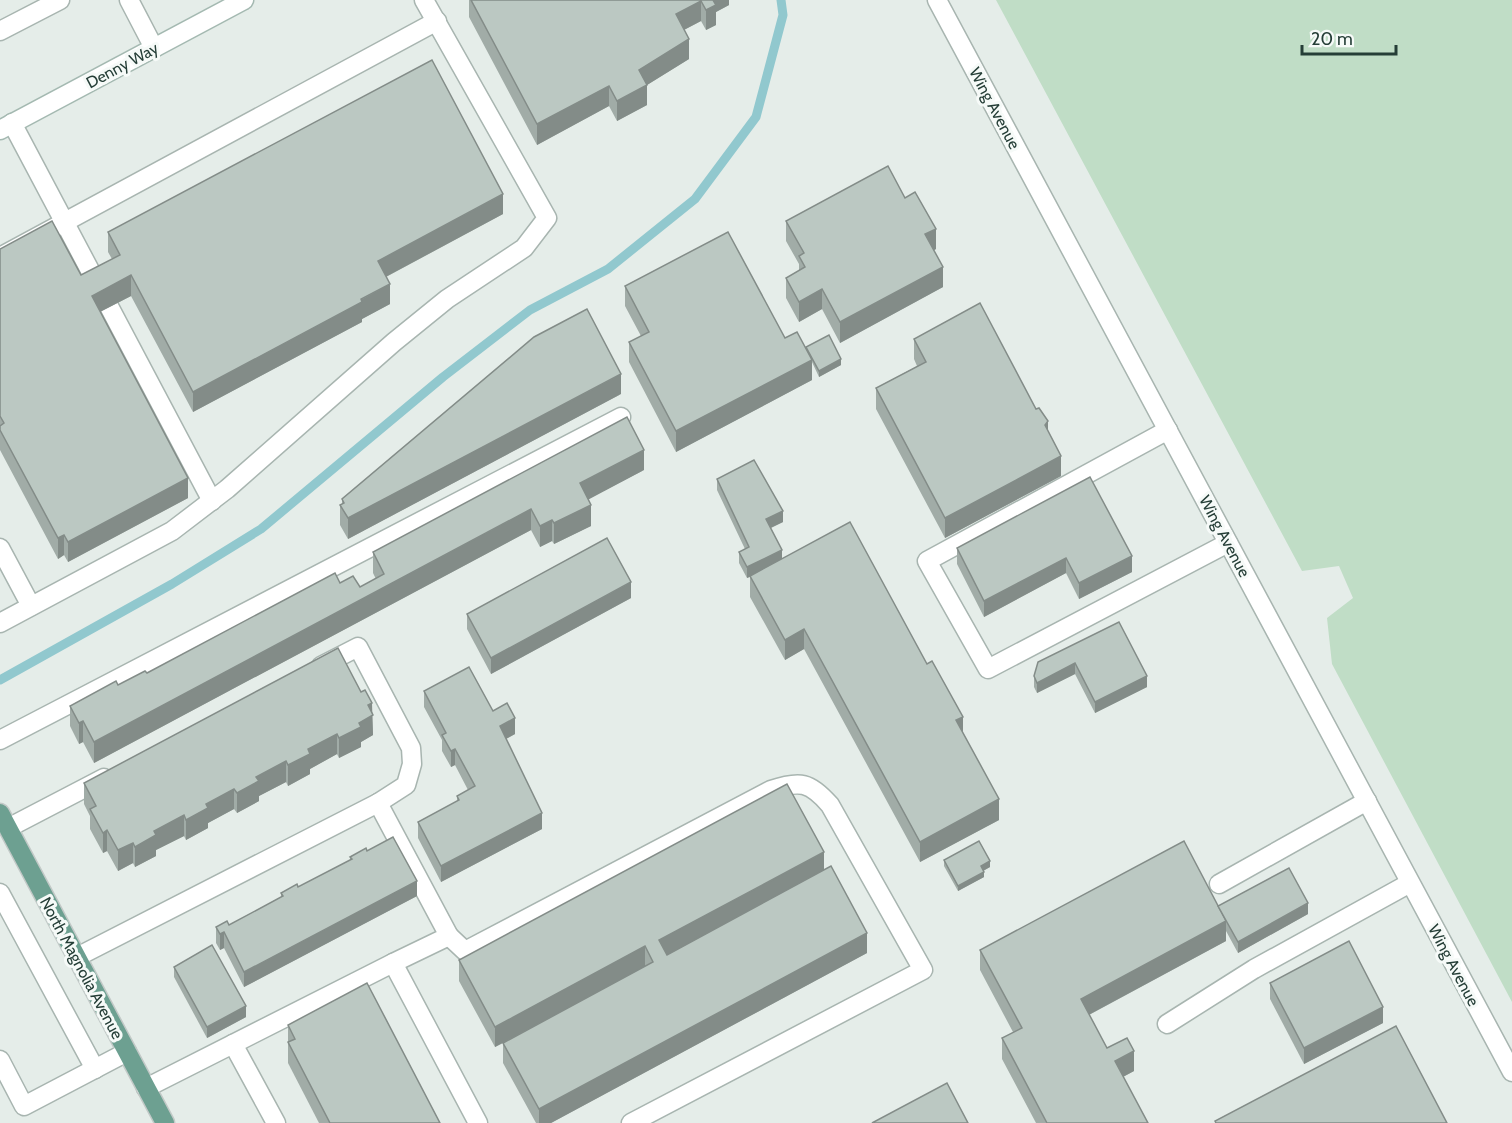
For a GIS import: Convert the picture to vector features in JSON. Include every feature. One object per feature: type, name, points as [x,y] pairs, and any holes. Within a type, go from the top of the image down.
[{"type":"main road","name":"North Magnolia Avenue","points":[[4,821],[165,1123]]},
{"type":"street","points":[[0,31],[60,0]]},
{"type":"street","points":[[129,0],[154,48]]},
{"type":"street","name":"Denny Way","points":[[6,127],[244,0]]},
{"type":"street","name":"Wing Avenue","points":[[938,0],[1512,1072]]},
{"type":"street","points":[[0,623],[172,531],[212,501],[447,299],[524,248],[546,218],[427,1]]},
{"type":"street","points":[[0,257],[437,21]]},
{"type":"street","points":[[6,127],[66,222],[212,501]]},
{"type":"street","points":[[0,740],[621,417]]},
{"type":"street","points":[[1168,430],[927,561],[988,669],[1228,543]]},
{"type":"street","points":[[0,548],[31,606]]},
{"type":"street","points":[[76,957],[378,803],[406,785],[412,764],[411,748],[358,648],[305,675]]},
{"type":"street","points":[[4,821],[124,768]]},
{"type":"street","points":[[378,803],[449,936],[465,951],[771,790],[797,783],[808,785],[821,794],[833,810],[923,970],[631,1123]]},
{"type":"street","points":[[1219,884],[1367,801]]},
{"type":"street","points":[[1167,1024],[1254,969],[1410,883]]},
{"type":"street","points":[[0,892],[95,1069]]},
{"type":"street","points":[[146,1088],[449,936]]},
{"type":"street","points":[[393,963],[478,1123]]},
{"type":"street","points":[[233,1044],[276,1123]]},
{"type":"street","points":[[0,1060],[24,1106],[127,1052]]},
{"type":"green space","points":[[996,0],[1512,0],[1512,1002],[1332,664],[1327,618],[1353,598],[1339,566],[1302,571]]},
{"type":"building","points":[[471,0],[713,0],[716,5],[706,10],[701,1],[676,14],[689,39],[639,70],[647,85],[617,101],[609,86],[537,124]]},
{"type":"building","points":[[432,60],[503,194],[378,261],[390,284],[361,299],[362,302],[193,392],[131,275],[92,296],[188,478],[68,542],[64,535],[58,538],[0,430],[0,426],[4,423],[0,416],[0,249],[52,221],[81,275],[120,255],[108,232]]},
{"type":"building","points":[[888,166],[905,198],[915,192],[936,229],[925,234],[943,267],[840,322],[822,289],[799,302],[786,278],[805,267],[799,256],[804,253],[786,221]]},
{"type":"building","points":[[728,232],[785,338],[797,332],[812,360],[676,431],[629,342],[649,332],[625,286]]},
{"type":"building","points":[[980,303],[1036,409],[1039,408],[1048,421],[1045,425],[1061,456],[945,518],[876,388],[926,362],[914,339]]},
{"type":"building","points":[[587,309],[621,374],[348,518],[340,505],[344,503],[342,499],[534,337]]},
{"type":"building","points":[[829,335],[841,359],[819,371],[806,347]]},
{"type":"building","points":[[627,417],[644,450],[580,483],[591,505],[554,523],[552,520],[540,526],[531,509],[94,742],[83,721],[79,723],[70,706],[116,681],[118,685],[145,671],[147,673],[335,573],[340,583],[353,576],[360,587],[384,574],[373,552]]},
{"type":"building","points":[[754,460],[783,511],[766,519],[782,550],[747,567],[739,552],[749,547],[717,479]]},
{"type":"building","points":[[1090,477],[1132,556],[1079,583],[1066,558],[984,601],[957,548]]},
{"type":"building","points":[[850,522],[927,664],[932,661],[963,717],[956,720],[999,799],[920,842],[804,629],[785,640],[750,576]]},
{"type":"building","points":[[607,538],[631,582],[491,658],[467,614]]},
{"type":"building","points":[[1119,622],[1147,676],[1095,702],[1075,663],[1037,683],[1034,676],[1038,662]]},
{"type":"building","points":[[338,648],[361,692],[365,690],[372,703],[368,705],[373,715],[359,723],[361,727],[339,738],[337,734],[308,749],[310,754],[288,765],[286,761],[256,777],[259,781],[237,793],[234,789],[206,804],[208,808],[186,820],[184,815],[154,831],[156,835],[135,847],[133,843],[118,850],[107,830],[103,833],[90,809],[96,806],[84,783]]},
{"type":"building","points":[[469,667],[493,711],[507,703],[515,718],[500,726],[542,813],[441,866],[418,822],[459,800],[457,796],[475,786],[455,749],[451,751],[442,735],[446,733],[424,691]]},
{"type":"building","points":[[787,784],[824,852],[659,940],[667,955],[831,866],[867,933],[539,1109],[503,1043],[653,962],[645,946],[495,1027],[459,960]]},
{"type":"building","points":[[393,837],[417,881],[244,972],[224,932],[220,934],[216,927],[227,921],[229,925],[283,896],[281,893],[297,884],[298,887],[352,859],[350,857],[366,848],[367,851]]},
{"type":"building","points":[[979,841],[990,861],[981,866],[984,872],[958,886],[944,860]]},
{"type":"building","points":[[1184,841],[1226,921],[1081,999],[1107,1048],[1127,1038],[1134,1051],[1115,1061],[1148,1123],[1047,1123],[1002,1038],[1022,1028],[980,950]]},
{"type":"building","points":[[1289,868],[1308,903],[1238,942],[1218,906]]},
{"type":"building","points":[[1349,941],[1383,1007],[1304,1048],[1270,983]]},
{"type":"building","points":[[212,945],[246,1006],[207,1027],[174,967]]},
{"type":"building","points":[[367,983],[440,1123],[330,1123],[288,1042],[295,1039],[288,1025]]},
{"type":"building","points":[[1396,1026],[1447,1123],[1216,1123],[1215,1121]]},
{"type":"building","points":[[947,1083],[968,1123],[872,1123]]},
{"type":"waterway","points":[[0,680],[172,584],[261,529],[443,377],[530,310],[608,269],[695,199],[756,117],[783,15],[781,0]]}]
